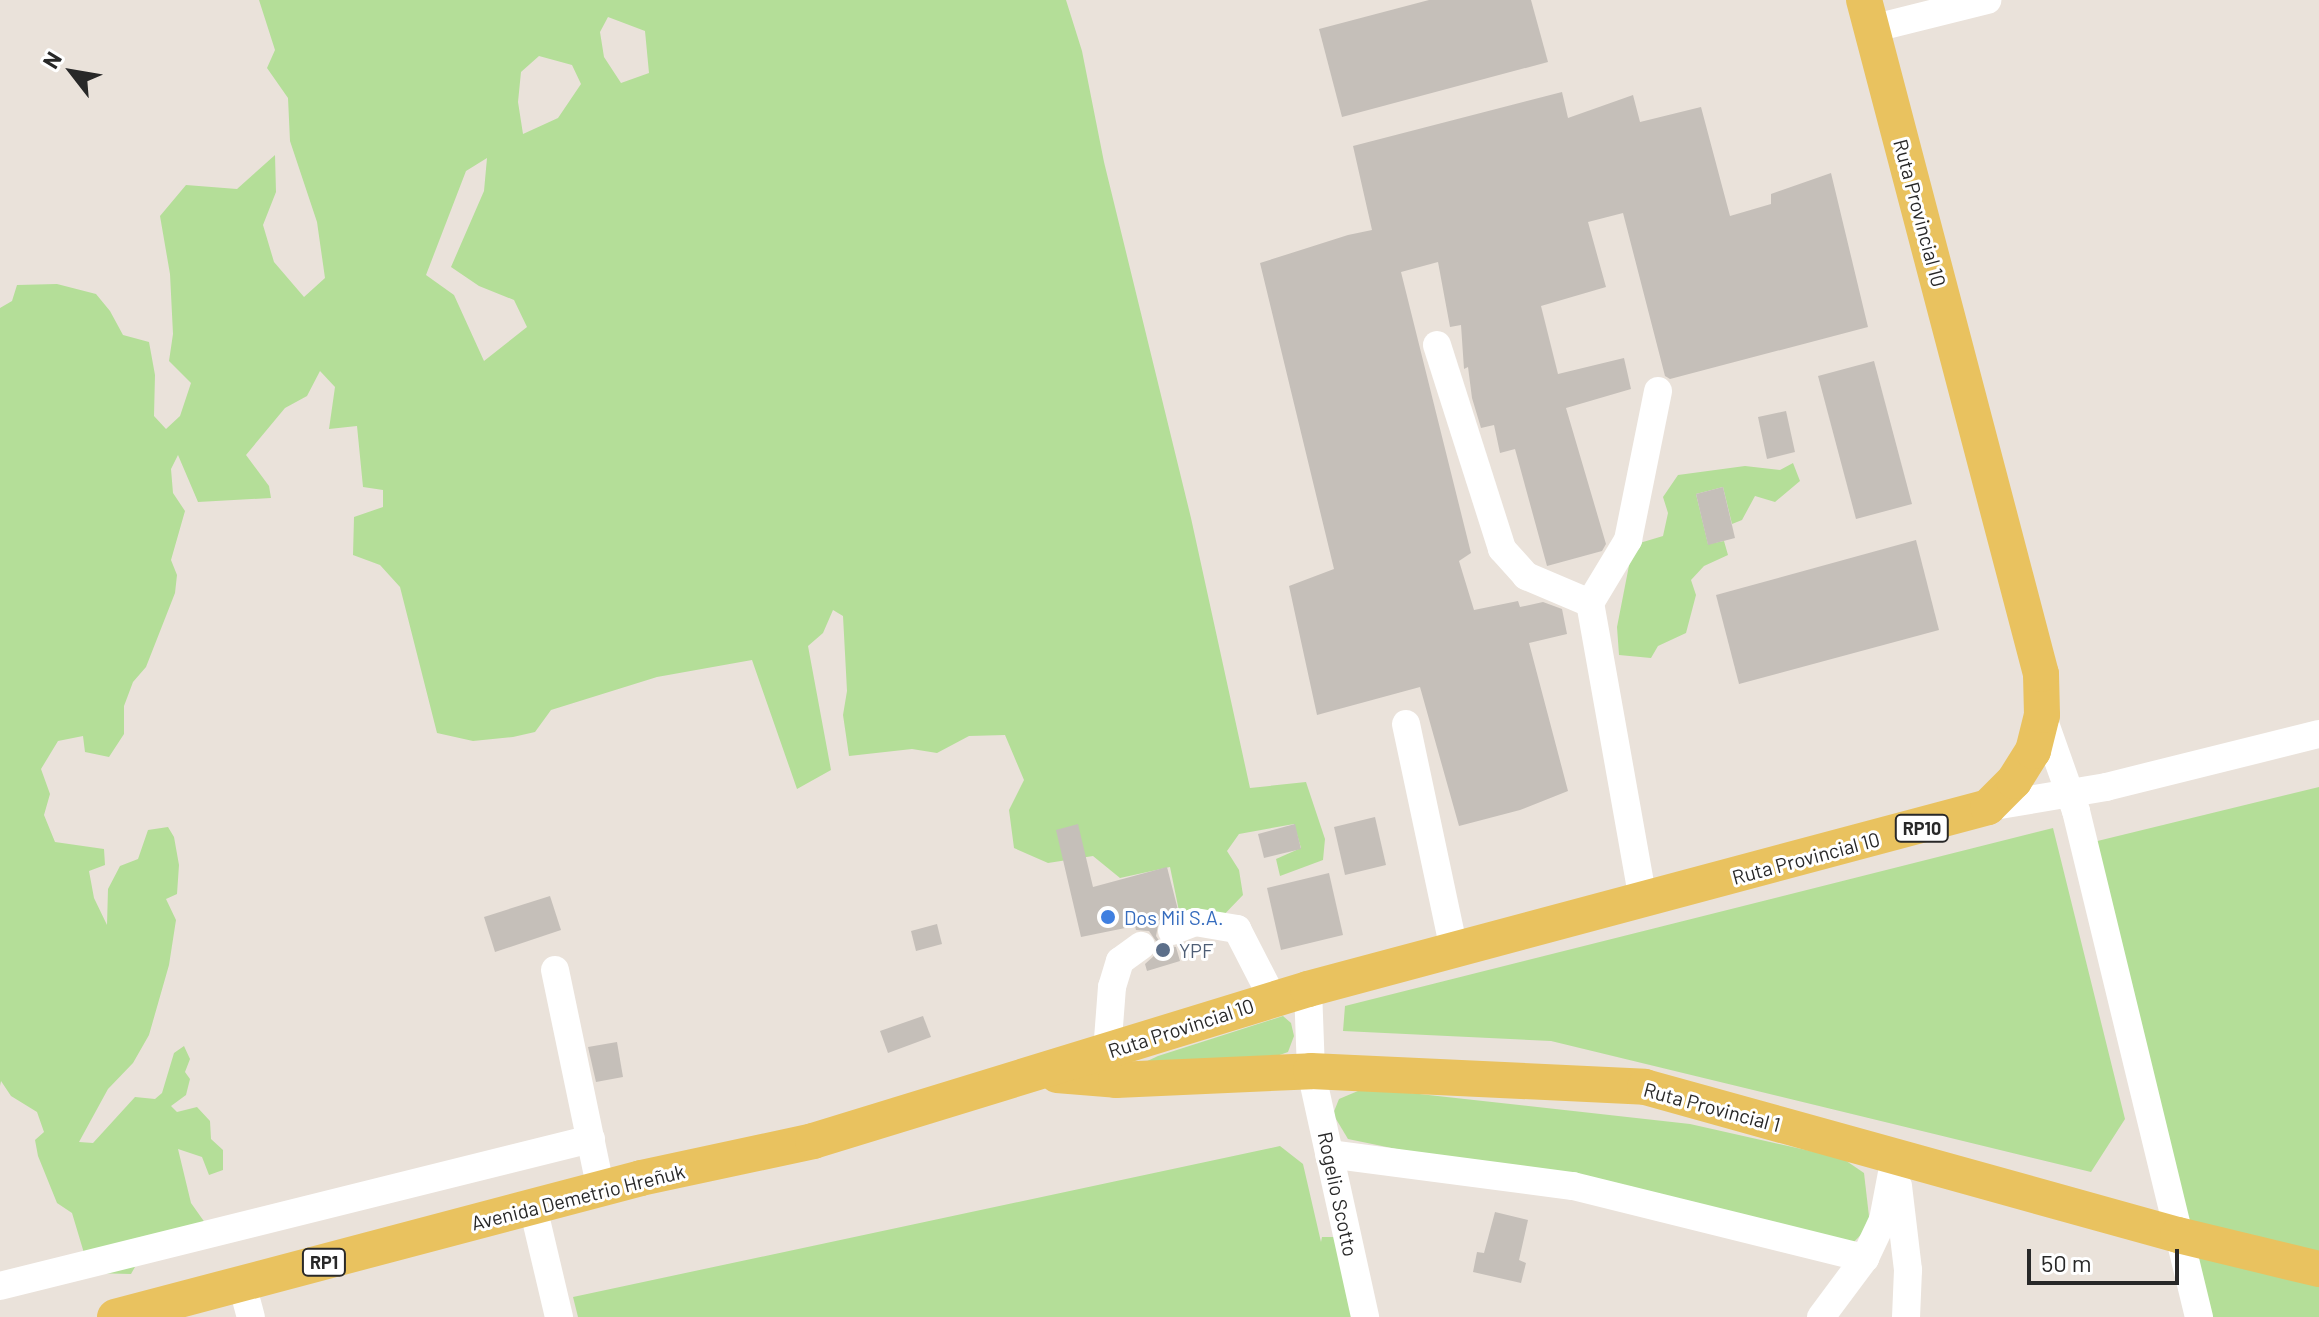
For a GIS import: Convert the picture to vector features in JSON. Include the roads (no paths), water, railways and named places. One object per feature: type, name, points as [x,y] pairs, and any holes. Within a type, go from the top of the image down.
[{"type":"main road","name":"Ruta Provincial 10","points":[[1039,1074],[1308,989],[1988,807],[2014,781],[2033,751],[2042,715],[2041,674],[1868,14]]},
{"type":"main road","name":"Ruta Provincial 1","points":[[1039,1074],[1116,1080],[1311,1071],[1645,1087],[2178,1235],[2319,1269]]},
{"type":"main road","name":"Avenida Demetrio Hreñuk","points":[[115,1317],[246,1300],[533,1207],[813,1141],[1039,1074]]},
{"type":"street","points":[[1868,14],[1987,0]]},
{"type":"street","points":[[1437,345],[1502,549],[1526,576],[1590,603]]},
{"type":"street","points":[[1643,900],[1590,603],[1628,540],[1658,391]]},
{"type":"street","points":[[2042,715],[2069,791],[2199,1317]]},
{"type":"street","points":[[1406,724],[1454,950]]},
{"type":"street","points":[[1988,807],[2106,787],[2319,734]]},
{"type":"street","points":[[1172,931],[1195,922],[1237,929],[1273,999]]},
{"type":"street","points":[[1107,1052],[1112,987],[1120,961],[1141,946]]},
{"type":"street","points":[[555,970],[601,1190]]},
{"type":"street","name":"Rogelio Scotto","points":[[1308,989],[1311,1071],[1365,1317]]},
{"type":"street","points":[[0,1286],[591,1139]]},
{"type":"street","points":[[1329,1154],[1573,1186],[1865,1258]]},
{"type":"street","points":[[1821,1317],[1865,1258],[1883,1220],[1895,1157]]},
{"type":"street","points":[[1895,1157],[1908,1270],[1906,1317]]},
{"type":"street","points":[[533,1207],[559,1317]]},
{"type":"place","name":"Dos Mil S.A.","points":[[1108,917]]},
{"type":"place","name":"YPF","points":[[1163,950]]}]
